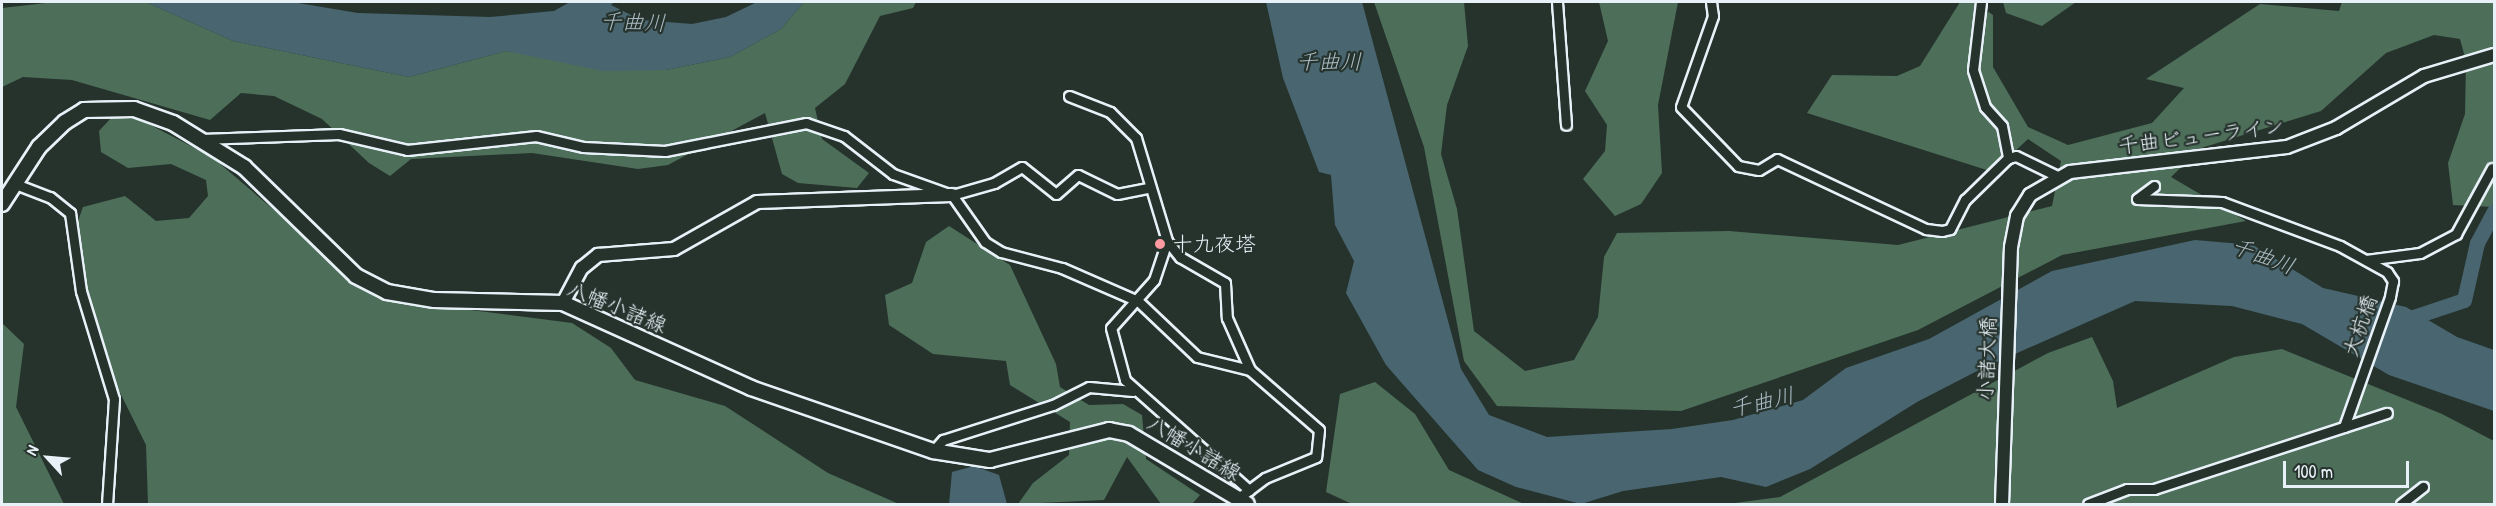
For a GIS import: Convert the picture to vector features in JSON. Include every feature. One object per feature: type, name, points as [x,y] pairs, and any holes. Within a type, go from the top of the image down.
[{"type":"main road","name":"八幡小諸線","points":[[2,200],[18,185],[39,147],[84,111],[134,109],[202,139],[273,191],[356,276],[387,292],[434,300],[563,303],[751,388],[933,451],[990,460],[1014,458],[1109,430],[1142,440],[1245,497]]},
{"type":"street","points":[[1557,2],[1566,125]]},
{"type":"street","points":[[1711,2],[1713,16],[1681,107],[1738,166],[1760,170],[1777,159],[1926,230],[1942,231],[1950,229],[1969,195],[2008,158]]},
{"type":"street","points":[[1981,2],[1973,70],[1985,107],[2002,126],[2008,158]]},
{"type":"street","name":"千曲ビューライン","points":[[2017,216],[2030,195],[2057,176],[2287,147],[2459,62],[2494,55]]},
{"type":"street","points":[[1069,96],[1110,112],[1136,138],[1149,188],[1160,205],[1167,241],[1180,257],[1226,283],[1227,318],[1250,370],[1319,430],[1321,438],[1310,461],[1245,497],[1133,391],[1111,328],[1138,301],[1154,280],[1167,241]]},
{"type":"street","points":[[202,139],[339,134],[407,150],[536,136],[583,147],[665,151],[806,123],[844,136],[893,174],[952,195],[985,243],[1001,252],[1062,268],[1138,301],[1197,357],[1250,370]]},
{"type":"street","points":[[2008,158],[2057,176]]},
{"type":"street","points":[[563,303],[582,268],[598,255],[674,249],[757,202],[952,195],[994,183],[1022,167],[1056,194],[1078,176],[1117,194],[1149,188]]},
{"type":"street","points":[[2154,186],[2137,199],[2222,202],[2366,260],[2398,258],[2441,245],[2465,221],[2492,168]]},
{"type":"street","points":[[18,185],[56,200],[70,213],[81,291],[114,399],[106,504]]},
{"type":"street","name":"小諸大橋","points":[[2002,504],[2010,247],[2017,216]]},
{"type":"street","name":"大杭橋","points":[[2344,427],[2390,297],[2393,281],[2366,260]]},
{"type":"street","points":[[933,451],[943,440],[1053,405],[1089,387],[1133,391]]},
{"type":"street","points":[[2088,504],[2127,489],[2154,489],[2387,413]]},
{"type":"street","points":[[2401,504],[2423,487]]},
{"type":"green space","points":[[55,2],[146,2],[233,41],[409,77],[506,51],[666,70],[730,57],[781,29],[804,2],[916,2],[913,8],[880,16],[845,84],[815,108],[822,139],[869,173],[857,188],[798,183],[782,174],[765,113],[668,165],[638,169],[532,153],[411,159],[390,176],[369,163],[322,119],[274,96],[241,93],[210,120],[72,80],[23,77],[2,87],[2,8]]},
{"type":"green space","points":[[1374,2],[1464,2],[1468,46],[1447,105],[1441,154],[1457,209],[1474,331],[1525,371],[1574,360],[1598,317],[1604,257],[1617,233],[1729,231],[1898,245],[2052,206],[2061,161],[2028,139],[1993,172],[1807,113],[1832,75],[1897,76],[1920,66],[1960,2],[1974,2],[1993,15],[1993,67],[2028,127],[2068,145],[2152,123],[2184,88],[2146,79],[2260,4],[2339,11],[2342,2],[2494,2],[2494,207],[2453,205],[2448,163],[2465,114],[2466,61],[2460,39],[2434,35],[2386,53],[2321,111],[2201,148],[2171,177],[2246,221],[2062,255],[1918,330],[1681,411],[1497,406],[1464,361],[1424,147]]},
{"type":"green space","points":[[1599,2],[1678,2],[1658,105],[1662,173],[1641,204],[1615,216],[1583,179],[1605,151],[1607,125],[1585,91],[1608,41]]},
{"type":"green space","points":[[2003,2],[2076,2],[2042,26],[2006,13]]},
{"type":"green space","points":[[111,118],[137,118],[212,157],[377,298],[572,323],[611,348],[635,380],[725,406],[828,473],[899,504],[148,504],[146,445],[87,326],[68,249],[83,207],[125,196],[156,221],[189,218],[208,196],[206,180],[171,164],[128,168],[101,152],[99,131]]},
{"type":"green space","points":[[949,226],[1010,265],[1056,364],[1060,387],[1089,405],[1123,404],[1142,415],[1146,459],[1200,495],[1192,504],[1161,504],[1127,457],[1104,500],[1018,504],[1033,483],[1069,455],[1070,422],[1010,385],[1006,361],[933,354],[889,325],[885,295],[912,283],[926,242]]},
{"type":"green space","points":[[2,323],[24,344],[16,407],[64,504],[2,504]]},
{"type":"green space","points":[[2092,337],[2113,381],[2117,408],[2234,357],[2282,349],[2442,414],[2494,441],[2494,504],[1727,504],[1780,497],[2048,353]]},
{"type":"green space","points":[[1375,382],[1415,414],[1449,470],[1524,504],[1352,504],[1326,492],[1340,394]]},
{"type":"water","name":"千曲川","points":[[146,2],[292,2],[358,13],[490,17],[554,11],[570,2],[614,2],[611,5],[641,20],[692,24],[726,17],[757,2],[804,2],[781,29],[730,57],[666,70],[603,71],[506,51],[409,77],[233,41]]},
{"type":"water","name":"千曲川","points":[[1266,2],[1362,2],[1461,369],[1489,415],[1547,437],[1672,429],[1733,420],[1803,400],[1846,368],[1929,339],[2052,271],[2195,240],[2253,245],[2323,288],[2406,307],[2457,337],[2494,350],[2494,411],[2389,375],[2302,324],[2232,306],[2135,301],[1981,369],[1917,402],[1810,469],[1766,487],[1721,477],[1623,491],[1581,504],[1516,487],[1478,470],[1386,365],[1346,293],[1354,261],[1335,225],[1331,175],[1319,172],[1283,78]]},
{"type":"water","points":[[974,466],[999,475],[1007,504],[949,504],[952,472]]},
{"type":"waterway","points":[[2404,320],[2464,300],[2477,243],[2494,211]]},
{"type":"place","name":"十九夜塔","points":[[1160,244]]}]
